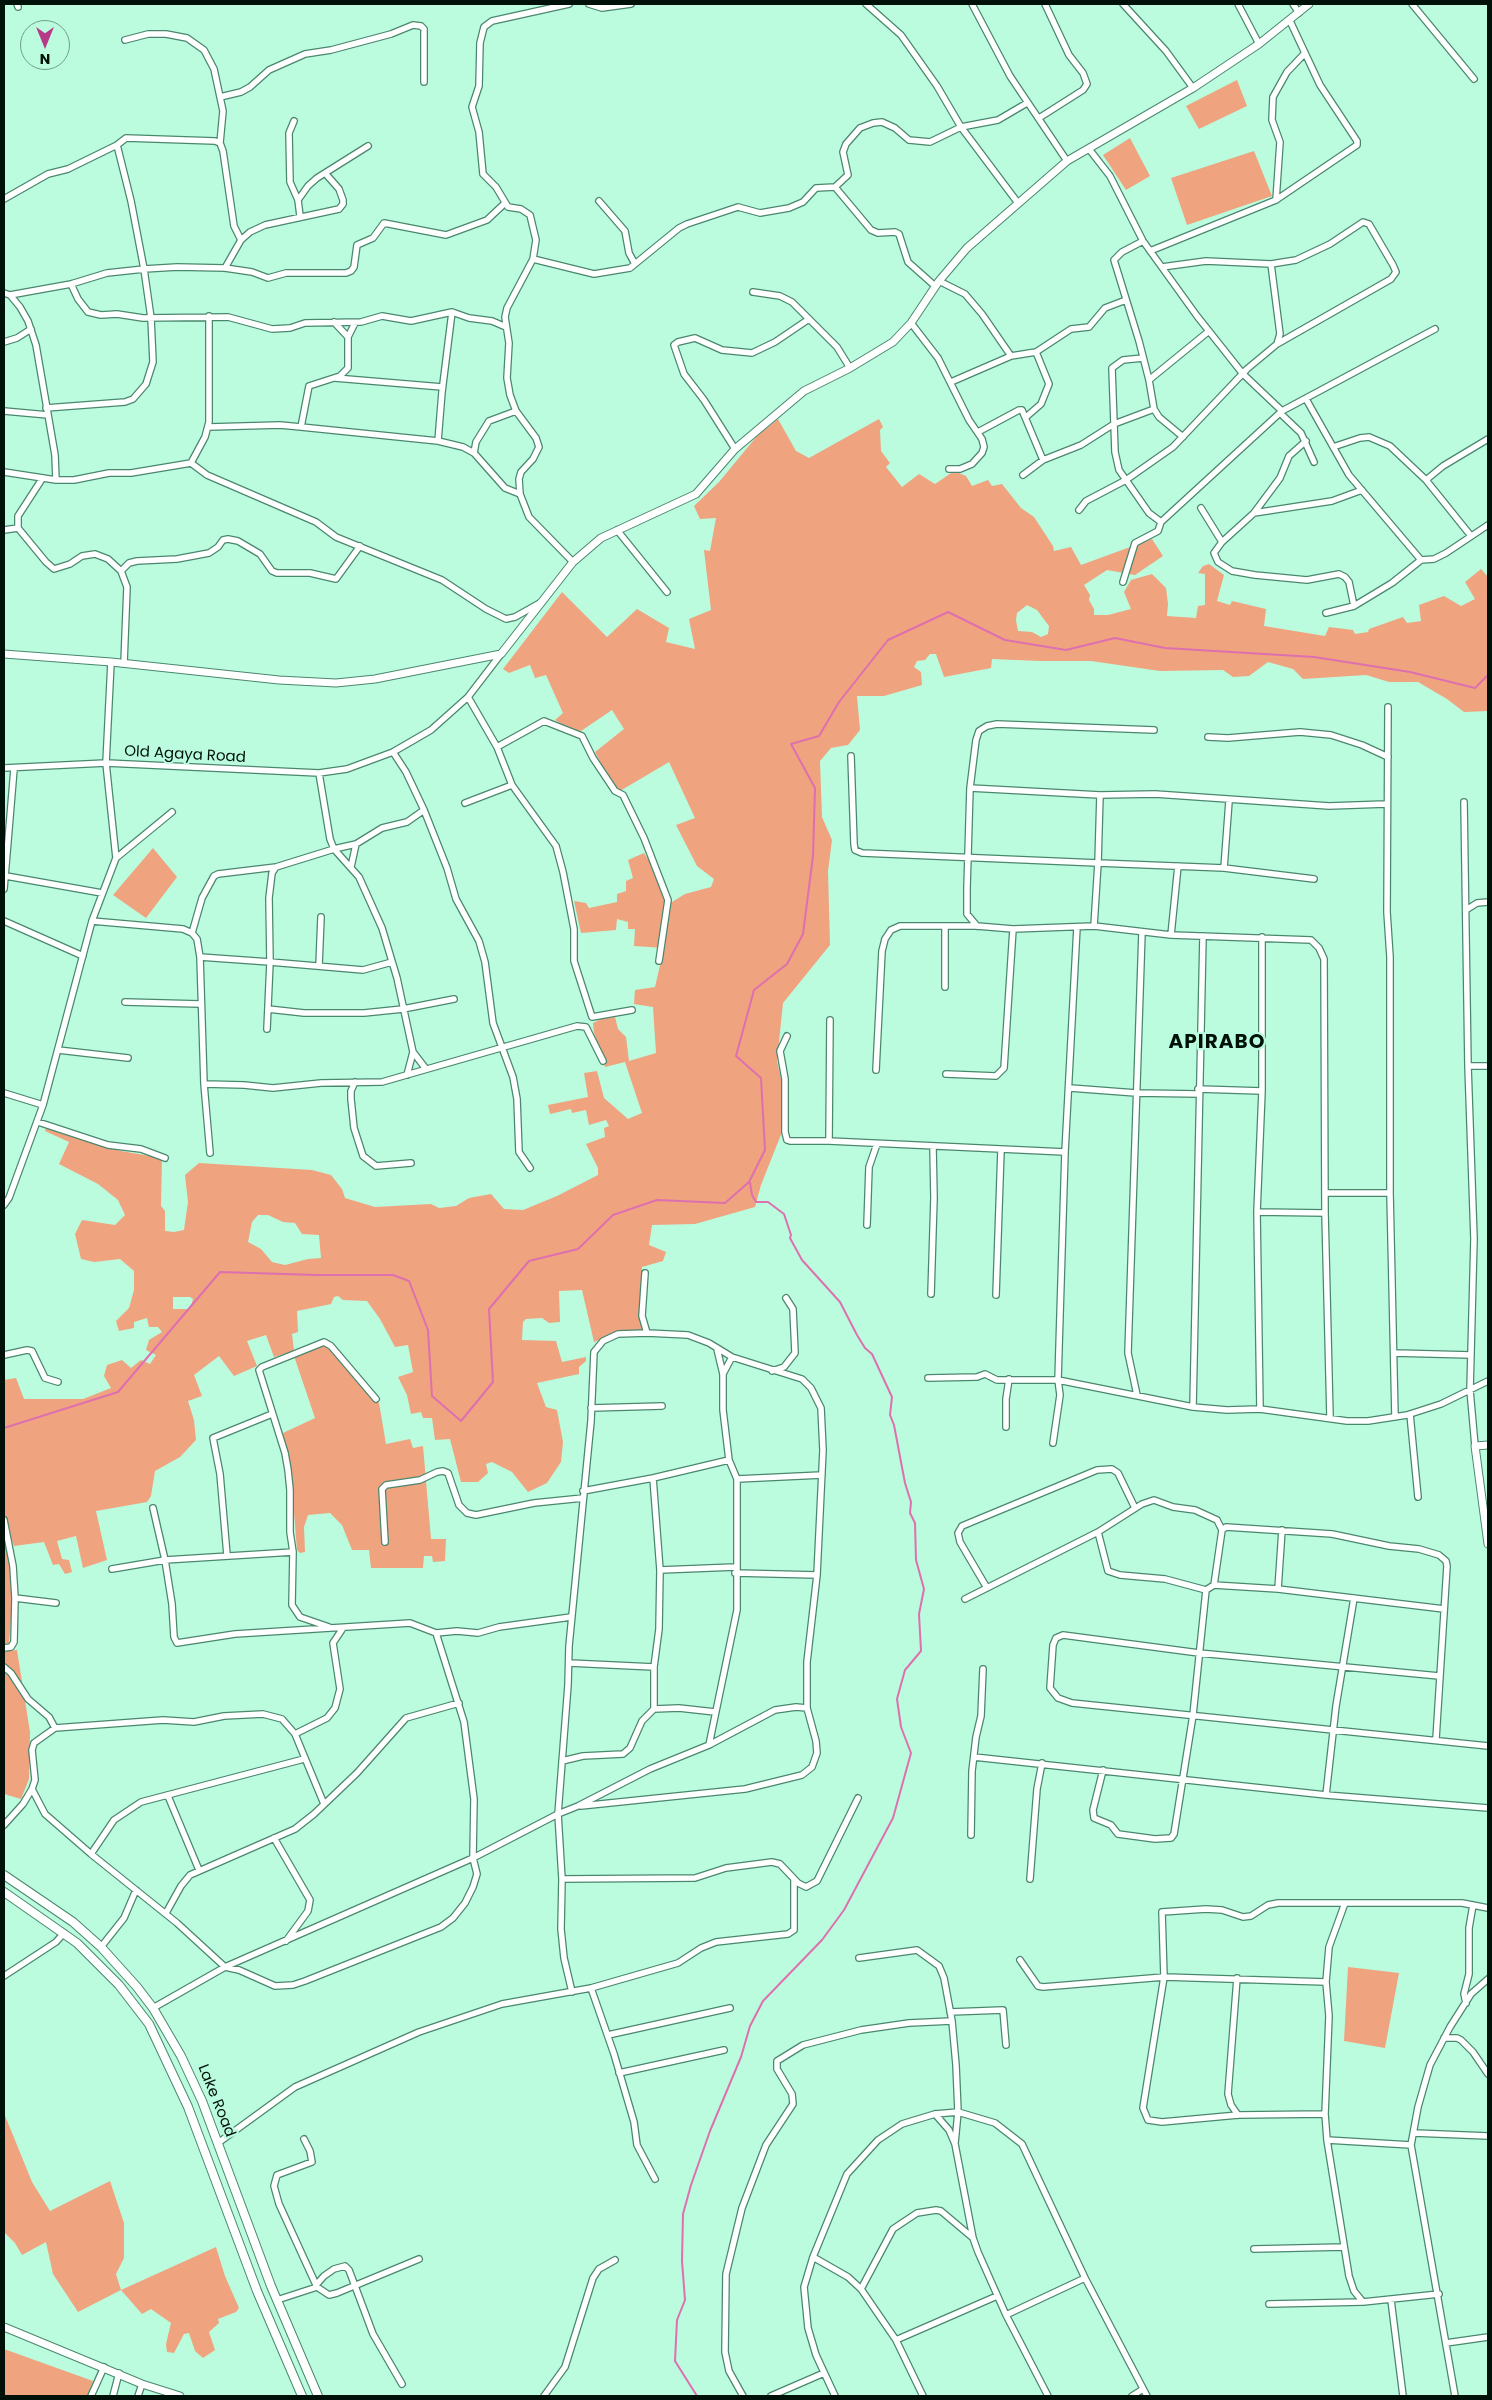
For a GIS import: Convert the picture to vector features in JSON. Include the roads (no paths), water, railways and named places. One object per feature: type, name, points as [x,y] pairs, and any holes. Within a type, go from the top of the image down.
[{"type":"main road","name":"Lake Road","points":[[4,1875],[74,1922],[101,1947],[153,2008],[191,2075],[277,2300],[318,2396]]},
{"type":"main road","name":"Lake Road","points":[[4,1892],[78,1943],[119,1985],[149,2024],[188,2106],[250,2274],[302,2396]]},
{"type":"street","points":[[569,4],[492,21],[484,27],[482,32],[479,86],[472,107],[479,132],[483,174],[496,187],[504,204],[508,207],[526,211],[530,215],[536,240],[533,259],[507,308],[506,327],[509,343],[507,378],[510,395],[516,411],[536,438],[539,447],[533,459],[521,472],[519,479],[520,494],[529,517],[573,562]]},
{"type":"street","points":[[589,4],[602,8],[631,4]]},
{"type":"street","points":[[866,4],[901,35],[937,86],[961,128],[1018,203]]},
{"type":"street","points":[[972,4],[1026,103],[1039,118],[1067,161]]},
{"type":"street","points":[[1039,118],[1083,90],[1087,84],[1083,73],[1069,55],[1046,6],[1054,4]]},
{"type":"street","points":[[1122,4],[1166,52],[1193,88]]},
{"type":"street","points":[[1238,4],[1259,44]]},
{"type":"street","points":[[1293,4],[1299,14]]},
{"type":"street","points":[[4,654],[124,663],[279,680],[336,683],[375,679],[501,654],[573,562],[601,538],[696,494],[735,449],[804,391],[850,368],[893,342],[911,323],[937,284],[967,248],[1067,161],[1193,88],[1259,44],[1299,14],[1309,4]]},
{"type":"street","points":[[1412,4],[1474,79]]},
{"type":"street","points":[[1150,250],[1276,200],[1357,145],[1320,85],[1290,21]]},
{"type":"street","points":[[220,97],[241,92],[250,87],[269,70],[305,54],[331,50],[391,34],[413,25],[421,26],[424,29],[424,82]]},
{"type":"street","points":[[126,40],[148,34],[166,34],[187,38],[196,42],[210,59],[224,118],[220,143],[234,226],[241,240]]},
{"type":"street","points":[[1276,200],[1280,142],[1272,120],[1273,97],[1287,72],[1305,53]]},
{"type":"street","points":[[533,259],[594,274],[630,268],[686,224],[738,207],[760,213],[789,208],[804,202],[816,188],[835,187],[848,175],[843,152],[851,136],[860,128],[882,122],[914,142],[938,139],[961,128],[998,120],[1026,103]]},
{"type":"street","points":[[294,121],[290,132],[290,182],[298,200],[300,216]]},
{"type":"street","points":[[4,199],[48,174],[68,168],[117,145],[126,138],[215,141],[220,143]]},
{"type":"street","points":[[46,408],[126,402],[133,399],[146,384],[153,362],[151,318],[144,269],[126,177],[117,145]]},
{"type":"street","points":[[298,200],[308,186],[325,172],[368,146]]},
{"type":"street","points":[[1090,148],[1110,176],[1143,241],[1243,374],[1293,423],[1306,442],[1314,462]]},
{"type":"street","points":[[225,268],[241,240],[256,228],[300,216],[333,212],[343,204],[339,189],[325,172]]},
{"type":"street","points":[[835,187],[871,230],[878,233],[894,232],[898,234],[908,262],[937,284],[965,294],[982,314],[1010,356]]},
{"type":"street","points":[[599,200],[625,231],[629,253],[636,264]]},
{"type":"street","points":[[7,294],[71,284],[107,273],[144,269],[177,267],[225,268],[252,272],[268,278],[286,273],[346,273],[354,267],[357,245],[373,238],[384,223],[446,235],[487,220],[504,204]]},
{"type":"street","points":[[1079,510],[1086,501],[1126,480],[1173,447],[1243,374],[1277,344],[1391,279],[1396,272],[1374,231],[1369,224],[1363,222],[1322,248],[1296,260],[1271,264],[1206,261],[1162,266]]},
{"type":"street","points":[[1143,241],[1122,252],[1114,260],[1149,380],[1154,409],[1159,417],[1183,437]]},
{"type":"street","points":[[1271,264],[1280,334],[1277,344]]},
{"type":"street","points":[[71,284],[78,299],[88,312],[151,318],[228,317],[272,329],[290,328],[305,323],[355,323],[382,316],[407,322],[452,312],[469,318],[492,321],[506,327]]},
{"type":"street","points":[[753,292],[780,296],[792,302],[837,347],[850,368]]},
{"type":"street","points":[[7,294],[20,307],[30,329],[40,363],[55,455],[56,480]]},
{"type":"street","points":[[951,382],[1010,356],[1036,352],[1071,329],[1089,327],[1105,308],[1126,300]]},
{"type":"street","points":[[438,441],[442,387],[452,312]]},
{"type":"street","points":[[191,463],[209,427],[208,316]]},
{"type":"street","points":[[735,449],[704,400],[684,374],[674,345],[678,342],[695,338],[722,350],[752,353],[775,342],[809,319]]},
{"type":"street","points":[[334,322],[348,337]]},
{"type":"street","points":[[302,427],[310,386],[340,376],[348,368],[350,363],[348,337],[355,323]]},
{"type":"street","points":[[911,323],[938,358],[969,420],[978,432],[984,447],[982,453],[966,467],[949,468]]},
{"type":"street","points":[[4,342],[17,338],[30,329]]},
{"type":"street","points":[[1123,582],[1135,543],[1158,531],[1161,522],[1281,412],[1435,329]]},
{"type":"street","points":[[1149,380],[1209,331]]},
{"type":"street","points":[[1026,417],[1041,404],[1049,384],[1036,352]]},
{"type":"street","points":[[1143,358],[1123,360],[1112,368],[1116,461],[1126,480],[1149,513],[1161,522]]},
{"type":"street","points":[[332,378],[442,387]]},
{"type":"street","points":[[1306,399],[1349,475],[1421,560]]},
{"type":"street","points":[[1023,475],[1044,460],[1080,445],[1114,424],[1154,409]]},
{"type":"street","points":[[978,432],[1022,410],[1044,460]]},
{"type":"street","points":[[4,411],[48,415]]},
{"type":"street","points":[[474,453],[476,442],[489,421],[516,411]]},
{"type":"street","points":[[209,427],[280,425],[438,441],[462,446],[474,453],[505,488],[520,494]]},
{"type":"street","points":[[1333,447],[1369,437],[1399,453],[1426,480],[1471,536]]},
{"type":"street","points":[[1426,480],[1443,466],[1488,439]]},
{"type":"street","points":[[1306,442],[1289,456],[1280,478],[1254,513],[1222,542],[1214,554],[1214,558],[1232,571],[1308,580],[1339,574],[1346,577],[1349,582],[1354,606]]},
{"type":"street","points":[[4,472],[56,480],[74,480],[109,473],[131,473],[191,463],[207,475],[308,518],[336,537],[442,580],[486,609],[506,619],[515,617],[541,602]]},
{"type":"street","points":[[42,478],[18,516],[18,528],[54,569],[66,566],[82,556],[95,554],[108,559],[121,570],[127,587],[124,663]]},
{"type":"street","points":[[1254,513],[1332,501],[1362,490]]},
{"type":"street","points":[[1201,508],[1222,542]]},
{"type":"street","points":[[1326,612],[1354,606],[1392,583],[1421,560],[1434,559],[1446,553],[1488,525]]},
{"type":"street","points":[[4,530],[18,528]]},
{"type":"street","points":[[617,530],[667,592]]},
{"type":"street","points":[[121,570],[129,564],[137,562],[177,559],[209,553],[224,540],[228,539],[238,541],[260,554],[272,571],[277,573],[310,573],[336,580],[360,546]]},
{"type":"street","name":"Old Agaya Road","points":[[4,1205],[10,1198],[38,1122],[92,920],[116,858],[106,763],[319,773],[347,769],[393,752],[431,730],[468,698],[501,654]]},
{"type":"street","points":[[4,768],[106,763],[111,662]]},
{"type":"street","points":[[468,698],[497,747],[512,785],[556,846],[564,872],[574,929],[574,960],[579,983],[592,1017]]},
{"type":"street","points":[[1388,706],[1386,804],[1387,912],[1390,957],[1390,1193],[1395,1417]]},
{"type":"street","points":[[497,747],[544,722],[582,736],[593,758],[615,791],[623,795],[644,838],[668,900],[659,962]]},
{"type":"street","points":[[977,926],[967,914],[967,856],[970,788],[976,740],[980,731],[986,726],[997,724],[1154,730]]},
{"type":"street","points":[[1208,737],[1228,738],[1300,732],[1332,735],[1362,745],[1388,757]]},
{"type":"street","points":[[393,752],[406,772],[424,810],[447,868],[456,899],[479,940],[485,962],[490,1012],[513,1078],[517,1099],[519,1152],[530,1168]]},
{"type":"street","points":[[851,756],[855,850],[862,853],[1224,868],[1314,879]]},
{"type":"street","points":[[4,889],[14,769]]},
{"type":"street","points":[[319,773],[330,839],[334,849],[358,877],[382,928],[397,978],[413,1052],[426,1069]]},
{"type":"street","points":[[465,803],[512,785]]},
{"type":"street","points":[[970,788],[1100,795],[1155,794],[1229,801],[1329,806],[1386,804]]},
{"type":"street","points":[[1094,926],[1100,795]]},
{"type":"street","points":[[1224,868],[1229,801]]},
{"type":"street","points":[[1464,802],[1468,1066],[1474,1239],[1470,1390],[1475,1446],[1488,1544]]},
{"type":"street","points":[[192,933],[202,898],[214,876],[276,867],[356,844],[382,828],[407,822],[424,810]]},
{"type":"street","points":[[116,858],[172,812]]},
{"type":"street","points":[[351,867],[356,844]]},
{"type":"street","points":[[1171,935],[1178,866]]},
{"type":"street","points":[[267,1029],[270,962],[269,898],[272,873],[276,867]]},
{"type":"street","points":[[6,876],[102,893]]},
{"type":"street","points":[[1466,910],[1477,904],[1488,902]]},
{"type":"street","points":[[319,966],[321,917]]},
{"type":"street","points":[[92,920],[183,929],[192,933],[196,939],[200,956],[204,1084],[210,1153]]},
{"type":"street","points":[[4,921],[82,956]]},
{"type":"street","points":[[876,1070],[880,973],[885,939],[891,930],[900,926],[977,926],[1013,929],[1094,926],[1171,935],[1308,939],[1319,948],[1324,959],[1325,1213],[1330,1417]]},
{"type":"street","points":[[945,926],[945,987]]},
{"type":"street","points":[[1053,1443],[1060,1396],[1058,1380],[1065,1152],[1070,1088],[1077,928]]},
{"type":"street","points":[[946,1074],[996,1076],[1004,1068],[1013,929]]},
{"type":"street","points":[[1136,1395],[1128,1353],[1142,932]]},
{"type":"street","points":[[1193,1407],[1200,1174],[1198,1091],[1203,936]]},
{"type":"street","points":[[1260,1409],[1257,1212],[1262,1090],[1262,937]]},
{"type":"street","points":[[200,956],[363,970],[392,962]]},
{"type":"street","points":[[268,1009],[304,1014],[364,1013],[403,1009],[454,999]]},
{"type":"street","points":[[126,1002],[200,1004]]},
{"type":"street","points":[[586,1027],[592,1017],[632,1010]]},
{"type":"street","points":[[829,1140],[830,1020]]},
{"type":"street","points":[[204,1084],[273,1088],[382,1082],[565,1028],[586,1027]]},
{"type":"street","points":[[586,1027],[603,1061]]},
{"type":"street","points":[[787,1036],[780,1051],[786,1080],[786,1137],[790,1141],[829,1140],[933,1147],[1065,1152]]},
{"type":"street","points":[[58,1050],[128,1058]]},
{"type":"street","points":[[407,1075],[413,1052]]},
{"type":"street","points":[[1468,1066],[1488,1066]]},
{"type":"street","points":[[355,1082],[350,1099],[354,1128],[363,1156],[376,1166],[411,1163]]},
{"type":"street","points":[[1070,1088],[1136,1093],[1262,1090]]},
{"type":"street","points":[[4,1093],[43,1105]]},
{"type":"street","points":[[38,1122],[108,1145],[141,1149],[165,1158]]},
{"type":"street","points":[[867,1225],[870,1167],[877,1144]]},
{"type":"street","points":[[931,1294],[933,1147]]},
{"type":"street","points":[[996,1295],[1001,1150]]},
{"type":"street","points":[[1325,1193],[1390,1193]]},
{"type":"street","points":[[1257,1212],[1325,1213]]},
{"type":"street","points":[[645,1273],[642,1316],[647,1333]]},
{"type":"street","points":[[772,1371],[784,1368],[795,1353],[793,1309],[786,1298]]},
{"type":"street","points":[[572,1992],[564,1958],[562,1935],[562,1880],[558,1814],[571,1617],[591,1408],[594,1352],[603,1341],[618,1334],[688,1335],[732,1357],[802,1379],[811,1388],[821,1408],[822,1475],[817,1575],[806,1662],[807,1708],[816,1741],[817,1754],[812,1767],[802,1775],[745,1789],[578,1806]]},
{"type":"street","points":[[331,1628],[300,1617],[294,1611],[291,1586],[293,1552],[290,1532],[290,1490],[286,1462],[259,1370],[262,1366],[324,1342],[331,1346],[376,1399]]},
{"type":"street","points":[[709,1745],[737,1610],[735,1570],[737,1480],[729,1460],[723,1410],[722,1374],[717,1349]]},
{"type":"street","points":[[4,1354],[27,1350],[32,1352],[45,1378],[58,1382]]},
{"type":"street","points":[[1394,1353],[1471,1356]]},
{"type":"street","points":[[722,1374],[732,1357]]},
{"type":"street","points":[[928,1378],[977,1377],[985,1374],[997,1380],[1058,1380],[1193,1407],[1227,1410],[1260,1409],[1330,1417],[1347,1421],[1368,1421],[1410,1414],[1441,1404],[1488,1382]]},
{"type":"street","points":[[1006,1427],[1006,1399],[1009,1379]]},
{"type":"street","points":[[591,1408],[662,1406]]},
{"type":"street","points":[[227,1555],[220,1474],[213,1438],[272,1414]]},
{"type":"street","points":[[1410,1414],[1418,1497]]},
{"type":"street","points":[[1475,1446],[1488,1444]]},
{"type":"street","points":[[583,1491],[653,1478],[729,1460]]},
{"type":"street","points":[[987,1588],[960,1542],[958,1534],[962,1526],[1097,1470],[1112,1469],[1118,1473],[1135,1508]]},
{"type":"street","points":[[385,1542],[382,1489],[386,1485],[420,1480],[436,1472],[448,1473],[459,1505],[467,1513],[476,1515],[534,1503],[583,1498]]},
{"type":"street","points":[[737,1480],[822,1475]]},
{"type":"street","points":[[653,1478],[660,1570],[659,1629],[654,1667],[654,1709]]},
{"type":"street","points":[[965,1599],[1098,1532],[1135,1508],[1149,1501],[1159,1500],[1173,1506],[1195,1510],[1217,1520],[1222,1530],[1214,1585]]},
{"type":"street","points":[[152,1508],[165,1560],[174,1637],[177,1644],[235,1634],[410,1623],[436,1633],[457,1631],[478,1633],[499,1627],[571,1617]]},
{"type":"street","points":[[4,1520],[13,1566],[15,1598],[14,1642],[11,1647],[4,1648]]},
{"type":"street","points":[[1222,1530],[1226,1527],[1239,1526],[1332,1534],[1389,1546],[1418,1549],[1439,1555],[1446,1561],[1436,1740]]},
{"type":"street","points":[[1278,1590],[1282,1530]]},
{"type":"street","points":[[1098,1532],[1108,1571],[1138,1578],[1165,1579],[1206,1590],[1214,1585],[1278,1590],[1444,1609]]},
{"type":"street","points":[[112,1569],[165,1560],[293,1552]]},
{"type":"street","points":[[660,1570],[735,1570],[817,1575]]},
{"type":"street","points":[[1103,1770],[1093,1810],[1094,1818],[1111,1825],[1118,1834],[1155,1839],[1171,1838],[1174,1834],[1193,1715],[1206,1590]]},
{"type":"street","points":[[15,1598],[56,1602]]},
{"type":"street","points":[[1326,1795],[1342,1665],[1354,1598]]},
{"type":"street","points":[[294,1734],[326,1718],[335,1708],[340,1689],[333,1644],[342,1628]]},
{"type":"street","points":[[32,1789],[48,1817],[91,1854],[166,1913],[224,1967],[239,1970],[275,1986],[293,1985],[441,1927],[454,1918],[465,1903],[473,1887],[477,1874],[473,1858],[474,1799],[464,1722],[436,1633]]},
{"type":"street","points":[[1439,1676],[1200,1652],[1063,1635],[1056,1638],[1053,1646],[1050,1688],[1058,1698],[1072,1703],[1488,1746]]},
{"type":"street","points":[[568,1663],[654,1667]]},
{"type":"street","points":[[4,1667],[11,1673],[28,1699],[49,1717],[55,1728]]},
{"type":"street","points":[[971,1835],[974,1757],[981,1716],[983,1669]]},
{"type":"street","points":[[166,1913],[181,1886],[190,1875],[295,1829],[357,1773],[406,1718],[459,1703]]},
{"type":"street","points":[[153,2008],[224,1967],[473,1858],[650,1769],[709,1745],[775,1710],[796,1707],[807,1708]]},
{"type":"street","points":[[562,1761],[577,1757],[623,1754],[630,1748],[642,1721],[654,1709],[679,1708],[715,1712]]},
{"type":"street","points":[[4,1825],[19,1810],[32,1789],[35,1780],[33,1746],[55,1728],[163,1720],[194,1722],[224,1716],[263,1714],[282,1719],[294,1734],[324,1804]]},
{"type":"street","points":[[974,1757],[1326,1795],[1488,1808]]},
{"type":"street","points":[[91,1854],[106,1830],[121,1814],[141,1802],[304,1759]]},
{"type":"street","points":[[1030,1879],[1037,1789],[1042,1763]]},
{"type":"street","points":[[168,1796],[199,1870]]},
{"type":"street","points":[[562,1880],[695,1878],[726,1868],[772,1862],[780,1864],[794,1879],[806,1887],[817,1881],[858,1798]]},
{"type":"street","points":[[274,1838],[310,1900],[308,1911],[286,1941]]},
{"type":"street","points":[[218,2143],[295,2087],[410,2036],[502,2004],[590,1988],[678,1963],[701,1948],[716,1942],[788,1934],[794,1930],[794,1879]]},
{"type":"street","points":[[101,1947],[124,1918],[136,1890]]},
{"type":"street","points":[[1326,2114],[1238,2115],[1162,2122],[1148,2120],[1143,2108],[1164,1977],[1161,1916],[1164,1911],[1222,1910],[1243,1917],[1251,1916],[1268,1905],[1278,1903],[1473,1905],[1488,1908]]},
{"type":"street","points":[[1330,1903],[1339,1914]]},
{"type":"street","points":[[1344,1903],[1329,1947],[1326,1982],[1329,2016],[1327,2140],[1344,2247],[1354,2292],[1363,2302]]},
{"type":"street","points":[[1466,2003],[1464,1994],[1469,1974],[1469,1928],[1473,1905]]},
{"type":"street","points":[[4,1976],[46,1950],[64,1933]]},
{"type":"street","points":[[859,1958],[917,1950],[939,1966],[944,1978],[952,2021],[958,2112],[955,2144]]},
{"type":"street","points":[[1020,1960],[1038,1986],[1043,1987],[1164,1977],[1326,1982]]},
{"type":"street","points":[[1236,1978],[1228,2094],[1231,2105],[1238,2115]]},
{"type":"street","points":[[1455,2396],[1439,2294],[1411,2145],[1425,2080],[1444,2038],[1471,1994],[1488,1979]]},
{"type":"street","points":[[590,1988],[620,2073],[634,2122],[637,2146],[655,2179]]},
{"type":"street","points":[[608,2035],[730,2008]]},
{"type":"street","points":[[950,2012],[1003,2010],[1006,2045]]},
{"type":"street","points":[[742,2396],[729,2371],[725,2352],[726,2274],[742,2208],[766,2145],[793,2104],[792,2094],[778,2069],[778,2060],[803,2045],[861,2030],[909,2023],[952,2021]]},
{"type":"street","points":[[1444,2038],[1457,2038],[1461,2040],[1473,2052],[1488,2074]]},
{"type":"street","points":[[620,2073],[724,2050]]},
{"type":"street","points":[[836,2396],[813,2346],[804,2301],[805,2277],[848,2174],[878,2140],[902,2124],[934,2114],[958,2112],[995,2123],[1022,2144],[1085,2278],[1147,2396]]},
{"type":"street","points":[[934,2114],[949,2130],[955,2144],[973,2238],[1006,2314],[1048,2396]]},
{"type":"street","points":[[1414,2133],[1488,2136]]},
{"type":"street","points":[[304,2139],[310,2151],[312,2162],[277,2176],[274,2186],[279,2204],[317,2286],[329,2295],[419,2259]]},
{"type":"street","points":[[1327,2140],[1411,2145]]},
{"type":"street","points":[[861,2289],[893,2229],[917,2212],[941,2211],[973,2238]]},
{"type":"street","points":[[1254,2249],[1344,2247]]},
{"type":"street","points":[[813,2257],[848,2277],[861,2289],[896,2340],[923,2396]]},
{"type":"street","points":[[544,2396],[565,2367],[593,2278],[599,2269],[615,2260]]},
{"type":"street","points":[[277,2300],[317,2286],[328,2272],[345,2266],[349,2270],[373,2334],[402,2384]]},
{"type":"street","points":[[1006,2314],[1085,2278]]},
{"type":"street","points":[[1269,2304],[1363,2302],[1439,2294]]},
{"type":"street","points":[[896,2340],[998,2296]]},
{"type":"street","points":[[1391,2300],[1403,2396]]},
{"type":"street","points":[[4,2327],[142,2384],[180,2396]]},
{"type":"street","points":[[1446,2343],[1488,2338]]},
{"type":"street","points":[[91,2396],[104,2367]]},
{"type":"street","points":[[771,2396],[824,2373]]},
{"type":"street","points":[[113,2396],[119,2374]]},
{"type":"street","points":[[138,2396],[142,2384]]},
{"type":"street","points":[[1132,2396],[1143,2390]]},
{"type":"waterway","points":[[4,1428],[118,1392],[220,1272],[393,1275],[409,1281],[428,1330],[432,1396],[461,1421],[493,1382],[489,1309],[529,1261],[578,1249],[613,1215],[657,1200],[725,1203],[749,1182],[765,1150],[761,1078],[736,1056],[754,990],[787,964],[803,934],[813,856],[815,788],[791,744],[819,736],[839,702],[888,640],[948,612],[1005,640],[1066,650],[1115,638],[1165,648],[1314,657],[1410,672],[1475,688],[1488,675]]},
{"type":"waterway","points":[[697,2396],[675,2361],[677,2320],[685,2300],[682,2261],[683,2214],[691,2185],[710,2131],[741,2057],[750,2026],[763,2001],[822,1940],[844,1910],[893,1818],[911,1753],[901,1727],[897,1699],[905,1670],[921,1651],[919,1614],[924,1589],[916,1560],[915,1523],[910,1513],[911,1502],[905,1483],[894,1425],[890,1415],[892,1397],[872,1354],[865,1348],[840,1302],[802,1260],[790,1238],[791,1235],[784,1214],[768,1202],[756,1202],[752,1195],[750,1183]]},
{"type":"district","name":"APIRABO","points":[[1217,1043]]}]
